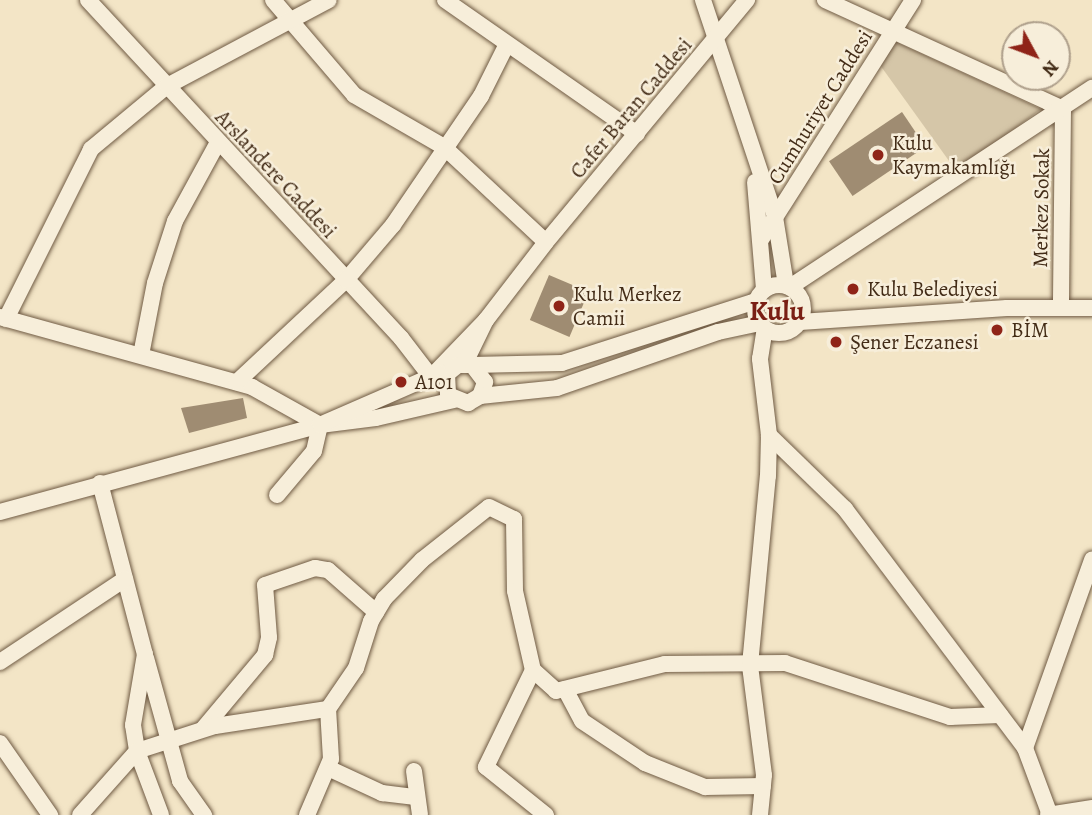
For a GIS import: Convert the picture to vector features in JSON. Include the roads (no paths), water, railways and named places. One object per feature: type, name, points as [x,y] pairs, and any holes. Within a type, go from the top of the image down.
[{"type":"street","name":"Arslandere Caddesi","points":[[88,0],[346,280],[431,377]]},
{"type":"street","points":[[273,0],[293,20],[354,95],[444,147],[546,242]]},
{"type":"street","points":[[320,425],[237,382],[3,318],[91,149],[167,86],[329,0]]},
{"type":"street","points":[[444,0],[506,46],[637,134]]},
{"type":"street","points":[[703,0],[717,37],[752,155],[775,217],[788,286],[802,300],[800,322]]},
{"type":"street","name":"Cafer Baran Caddesi","points":[[486,320],[546,242],[747,0]]},
{"type":"street","points":[[825,0],[1063,109]]},
{"type":"street","name":"Cumhuriyet Caddesi","points":[[762,238],[913,0]]},
{"type":"street","points":[[237,382],[346,280],[393,225],[481,96],[506,46]]},
{"type":"street","points":[[320,425],[463,366],[562,363],[788,286],[1089,94]]},
{"type":"street","name":"Merkez Sokak","points":[[1061,308],[1063,109]]},
{"type":"street","points":[[141,355],[155,283],[175,221],[218,142]]},
{"type":"street","points":[[752,155],[762,238],[760,359],[769,435],[750,665],[763,786],[760,815]]},
{"type":"street","points":[[0,512],[320,425],[376,418],[454,400],[468,403],[480,396],[557,388],[718,332],[762,326],[780,333],[800,322],[1092,308]]},
{"type":"street","points":[[454,400],[445,389],[463,366],[486,320]]},
{"type":"street","points":[[431,377],[486,320]]},
{"type":"street","points":[[463,366],[485,382],[480,396]]},
{"type":"street","points":[[277,495],[314,451],[320,425]]},
{"type":"street","points":[[769,435],[845,509],[1000,715],[1024,748],[1050,815],[1092,808]]},
{"type":"street","points":[[100,483],[180,781],[204,815]]},
{"type":"street","points":[[307,815],[328,768],[328,709],[356,668],[376,612],[422,560],[489,507],[502,510],[514,519],[515,591],[533,670],[556,691],[666,664],[785,663],[950,718],[1000,715]]},
{"type":"street","points":[[1024,748],[1092,561]]},
{"type":"street","points":[[203,729],[265,655],[269,637],[265,585],[315,568],[328,570],[376,612]]},
{"type":"street","points":[[0,662],[125,579]]},
{"type":"street","points":[[145,654],[133,726],[137,751],[161,815]]},
{"type":"street","points":[[533,670],[486,767],[546,815]]},
{"type":"street","points":[[565,689],[582,720],[645,763],[705,787],[763,786]]},
{"type":"street","points":[[80,815],[137,751],[203,729],[328,709]]},
{"type":"street","points":[[0,743],[50,815]]},
{"type":"street","points":[[328,768],[382,793],[416,797]]},
{"type":"street","points":[[414,771],[416,797],[421,815]]},
{"type":"place","name":"Kulu Kaymakamlığı","points":[[878,155]]},
{"type":"place","name":"Kulu Belediyesi","points":[[853,289]]},
{"type":"place","name":"Kulu Merkez Camii","points":[[559,306]]},
{"type":"place","name":"BİM","points":[[997,330]]},
{"type":"place","name":"Şener Eczanesi","points":[[836,342]]},
{"type":"place","name":"A101","points":[[401,382]]},
{"type":"district","name":"Kulu","points":[[777,311]]}]
